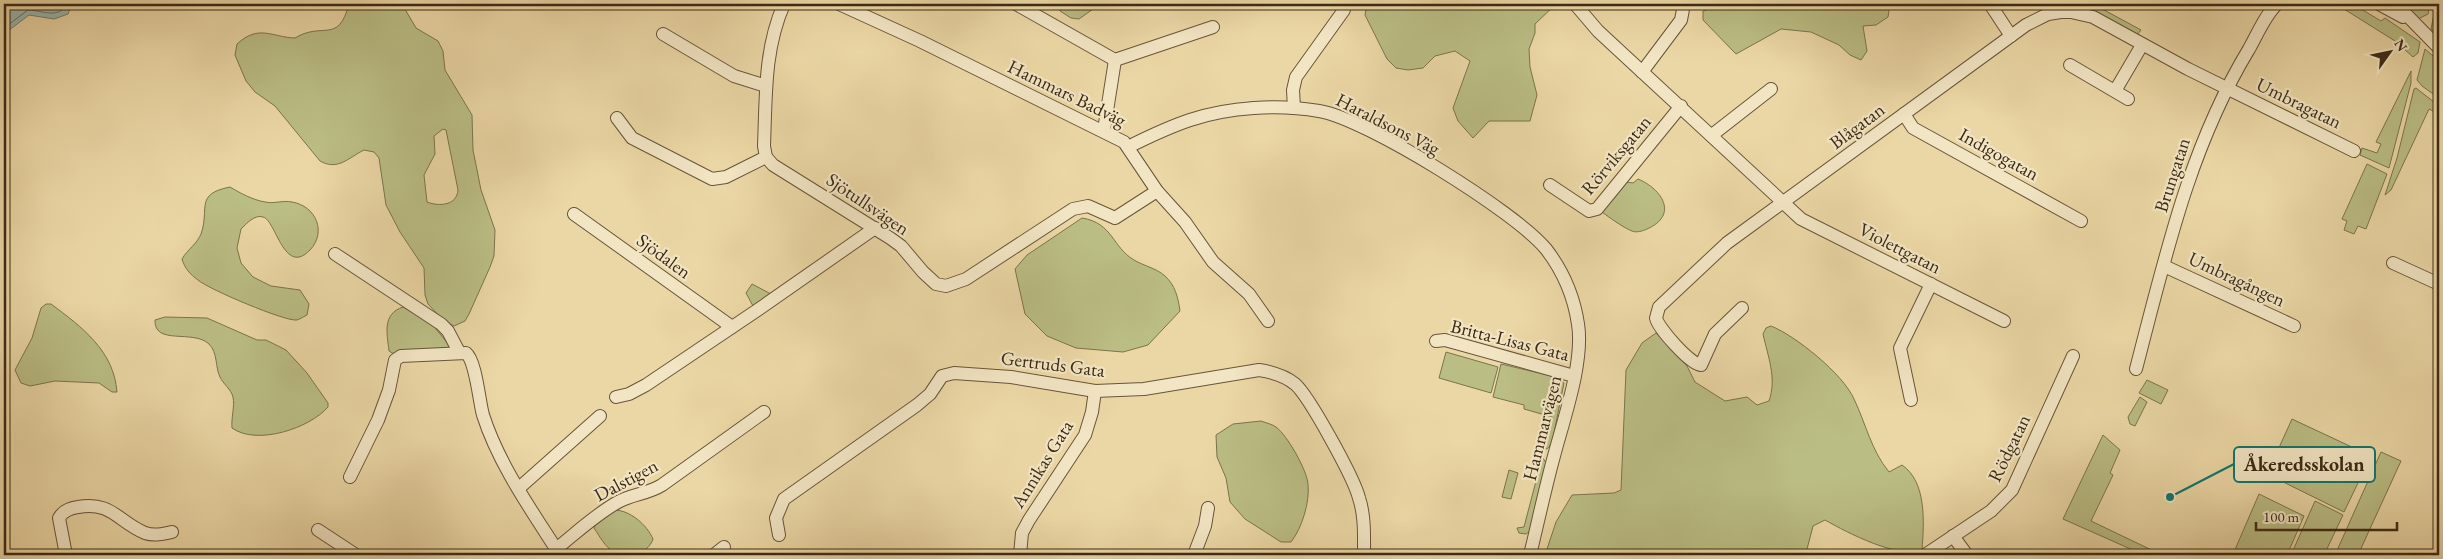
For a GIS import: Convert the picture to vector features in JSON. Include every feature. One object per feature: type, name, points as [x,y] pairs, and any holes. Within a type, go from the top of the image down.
[{"type":"street","points":[[617,118],[632,138],[680,161],[706,177],[720,179],[726,177],[766,157],[764,146],[766,86],[772,38],[784,4]]},
{"type":"street","name":"Hammars Badväg","points":[[839,4],[1119,138],[1128,147],[1157,190],[1185,222],[1213,262],[1250,294],[1268,321]]},
{"type":"street","points":[[1016,4],[1115,60],[1213,27]]},
{"type":"street","points":[[1575,4],[1598,31],[1681,106],[1782,204]]},
{"type":"street","points":[[1642,72],[1680,20],[1684,4]]},
{"type":"street","points":[[1990,4],[2010,36]]},
{"type":"street","points":[[2380,4],[2414,24]]},
{"type":"street","points":[[2396,4],[2439,48]]},
{"type":"street","name":"Brungatan","points":[[2136,369],[2185,186],[2226,88],[2276,5]]},
{"type":"street","points":[[1294,108],[1293,90],[1296,77],[1344,10]]},
{"type":"street","name":"Blågatan","points":[[1742,308],[1715,334],[1700,365],[1689,359],[1660,327],[1656,318],[1659,307],[1709,259],[2010,36],[2026,25],[2048,14],[2071,12],[2093,17],[2142,45],[2226,88]]},
{"type":"street","points":[[663,34],[734,76],[766,86]]},
{"type":"street","points":[[2115,91],[2142,45]]},
{"type":"street","points":[[1104,130],[1115,60]]},
{"type":"street","points":[[2070,65],[2128,99]]},
{"type":"street","name":"Umbragatan","points":[[2226,88],[2354,151]]},
{"type":"street","points":[[1712,136],[1771,89]]},
{"type":"street","name":"Rörviksgatan","points":[[1550,185],[1589,211],[1597,209],[1681,106]]},
{"type":"street","name":"Haraldsons Väg","points":[[1128,147],[1171,127],[1203,116],[1240,110],[1294,108],[1327,113],[1363,128],[1433,167],[1518,223],[1537,239],[1557,265],[1566,281],[1575,308]]},
{"type":"street","name":"Indigogatan","points":[[1904,114],[1913,128],[2081,221]]},
{"type":"street","name":"Sjötullsvägen","points":[[766,157],[773,165],[900,246],[930,280],[941,286],[966,279],[1073,209],[1088,206],[1114,218],[1157,190]]},
{"type":"street","name":"Violettgatan","points":[[1782,204],[1801,219],[2004,321]]},
{"type":"street","name":"Sjödalen","points":[[574,214],[732,328]]},
{"type":"street","points":[[616,397],[629,394],[646,385],[732,328],[874,228]]},
{"type":"street","points":[[335,254],[441,324],[448,331],[459,352]]},
{"type":"street","points":[[2393,263],[2439,284]]},
{"type":"street","name":"Umbragången","points":[[2164,266],[2294,326]]},
{"type":"street","points":[[1911,400],[1900,348],[1931,284]]},
{"type":"street","name":"Hammarvägen","points":[[1530,555],[1574,376],[1579,342],[1575,308]]},
{"type":"street","name":"Britta-Lisas Gata","points":[[1436,341],[1445,340],[1574,376]]},
{"type":"street","points":[[350,477],[378,420],[389,390],[395,360],[401,356],[459,352],[466,354],[471,360],[478,399],[488,429],[499,453],[557,553]]},
{"type":"street","name":"Rödgatan","points":[[1925,555],[1998,505],[2012,490],[2073,356]]},
{"type":"street","name":"Gertruds Gata","points":[[779,536],[776,518],[784,499],[917,405],[930,394],[938,381],[947,374],[1011,376],[1094,391],[1144,389],[1259,370],[1270,372],[1289,380],[1306,397],[1353,483],[1359,498],[1364,523],[1364,555]]},
{"type":"street","name":"Annikas Gata","points":[[1020,555],[1021,540],[1025,527],[1085,435],[1092,412],[1094,391]]},
{"type":"street","name":"Dalstigen","points":[[557,553],[612,506],[624,498],[648,492],[662,485],[764,412]]},
{"type":"street","points":[[519,488],[600,416]]},
{"type":"street","points":[[66,555],[59,518],[64,512],[75,507],[103,507],[144,532],[157,535],[172,532]]},
{"type":"street","points":[[1194,555],[1205,526],[1208,508]]},
{"type":"street","points":[[318,530],[356,555]]},
{"type":"street","points":[[1954,536],[1967,555]]},
{"type":"green space","points":[[349,4],[402,4],[416,28],[438,41],[443,51],[445,70],[472,115],[473,150],[481,190],[495,230],[494,256],[465,321],[454,326],[443,320],[428,304],[425,295],[424,268],[400,232],[386,205],[379,158],[374,152],[364,150],[338,164],[326,164],[320,161],[275,106],[255,92],[246,81],[235,55],[237,44],[252,34],[265,33],[295,38],[305,33],[334,28],[345,17]],"holes":[[[443,129],[446,130],[458,190],[455,199],[451,202],[437,204],[427,202],[424,175],[435,154],[434,136]]]},
{"type":"green space","points":[[1059,4],[1100,4],[1079,19],[1071,18],[1060,11]]},
{"type":"green space","points":[[1367,4],[1556,4],[1535,24],[1535,33],[1529,49],[1530,67],[1537,95],[1530,121],[1489,121],[1473,138],[1458,121],[1453,108],[1470,61],[1455,51],[1435,56],[1423,68],[1408,70],[1396,68],[1387,59],[1365,15]]},
{"type":"green space","points":[[1724,4],[1890,4],[1888,17],[1876,25],[1863,26],[1867,51],[1861,60],[1850,55],[1839,45],[1811,32],[1781,29],[1736,54],[1703,20],[1703,11]]},
{"type":"green space","points":[[2058,4],[2093,4],[2141,30],[2137,35],[2093,11]]},
{"type":"green space","points":[[2336,4],[2356,4],[2356,6],[2381,21],[2385,18],[2420,42],[2418,53],[2413,57],[2395,41]]},
{"type":"green space","points":[[2402,4],[2430,4],[2428,14],[2418,19]]},
{"type":"green space","points":[[2436,4],[2439,4],[2439,38],[2431,29]]},
{"type":"green space","points":[[2425,49],[2439,61],[2439,98],[2417,80]]},
{"type":"green space","points":[[2411,71],[2411,83],[2389,168],[2360,155],[2362,148],[2377,153],[2381,144],[2376,142]]},
{"type":"green space","points":[[2416,88],[2439,106],[2439,114],[2429,109],[2391,190],[2385,195],[2397,158],[2414,89]]},
{"type":"green space","points":[[2367,164],[2387,174],[2366,229],[2358,226],[2354,234],[2344,230],[2347,221],[2342,219]]},
{"type":"green space","points":[[1638,179],[1654,189],[1664,202],[1665,210],[1657,223],[1645,230],[1635,232],[1625,228],[1602,212],[1626,182],[1633,183]]},
{"type":"green space","points":[[230,187],[260,201],[300,204],[313,214],[318,228],[318,235],[310,250],[301,256],[294,257],[287,252],[268,220],[260,216],[251,220],[241,229],[237,248],[241,263],[253,277],[271,286],[300,290],[309,304],[307,315],[297,320],[263,311],[205,284],[193,276],[186,268],[182,259],[201,234],[207,198],[219,190]]},
{"type":"green space","points":[[1082,218],[1100,225],[1127,255],[1161,273],[1174,287],[1180,311],[1148,345],[1123,352],[1076,348],[1047,336],[1025,314],[1015,269],[1027,255]]},
{"type":"green space","points":[[752,284],[771,294],[753,306],[746,293]]},
{"type":"green space","points":[[46,304],[51,304],[85,331],[103,352],[115,377],[117,392],[112,392],[99,383],[55,381],[30,386],[21,383],[15,370],[32,338],[41,308]]},
{"type":"green space","points":[[403,307],[432,324],[453,350],[394,354],[389,351],[387,325],[392,314]]},
{"type":"green space","points":[[165,317],[207,318],[257,340],[266,340],[286,350],[307,373],[328,403],[328,407],[309,422],[283,432],[255,435],[243,433],[232,428],[233,397],[231,391],[220,377],[212,348],[202,340],[161,333],[156,328],[155,320]]},
{"type":"green space","points":[[1771,326],[1805,347],[1840,378],[1854,399],[1873,446],[1889,472],[1902,465],[1910,472],[1920,492],[1922,504],[1922,550],[1912,552],[1887,548],[1859,538],[1825,520],[1813,526],[1807,549],[1802,555],[1545,555],[1556,522],[1572,495],[1614,493],[1621,490],[1626,370],[1642,343],[1656,333],[1687,366],[1695,382],[1725,401],[1747,397],[1757,405],[1769,401],[1771,392],[1771,368],[1763,334],[1766,328]]},
{"type":"green space","points":[[1446,352],[1498,367],[1491,393],[1439,378]]},
{"type":"green space","points":[[1501,364],[1556,377],[1564,383],[1552,443],[1547,449],[1542,449],[1538,444],[1539,439],[1547,440],[1552,417],[1524,409],[1524,405],[1493,397]]},
{"type":"green space","points":[[2147,380],[2168,390],[2161,404],[2139,393]]},
{"type":"green space","points":[[2140,397],[2147,402],[2135,426],[2130,424],[2128,417]]},
{"type":"green space","points":[[2292,419],[2371,456],[2344,512],[2267,474]]},
{"type":"green space","points":[[1261,421],[1276,427],[1285,437],[1291,445],[1307,478],[1306,507],[1299,530],[1291,542],[1281,542],[1245,519],[1230,502],[1226,478],[1217,457],[1216,435],[1233,424]]},
{"type":"green space","points":[[2103,435],[2120,450],[2110,473],[2113,475],[2091,521],[2162,555],[2144,555],[2063,519]]},
{"type":"green space","points":[[2381,452],[2401,461],[2358,555],[2335,555]]},
{"type":"green space","points":[[1537,457],[1543,458],[1546,463],[1530,531],[1526,534],[1519,533],[1517,528],[1524,527],[1541,462],[1533,460]]},
{"type":"green space","points":[[1509,470],[1518,473],[1511,499],[1502,497]]},
{"type":"green space","points":[[2259,494],[2304,516],[2287,555],[2240,555],[2234,552]]},
{"type":"green space","points":[[2315,501],[2343,515],[2324,555],[2291,555]]},
{"type":"green space","points":[[614,510],[632,515],[647,529],[653,539],[642,552],[631,555],[619,554],[605,545],[594,528],[597,522]]},
{"type":"water","points":[[4,4],[72,4],[68,14],[54,19],[29,15],[4,34]]},
{"type":"place","name":"Åkeredsskolan","points":[[2170,497]]}]
